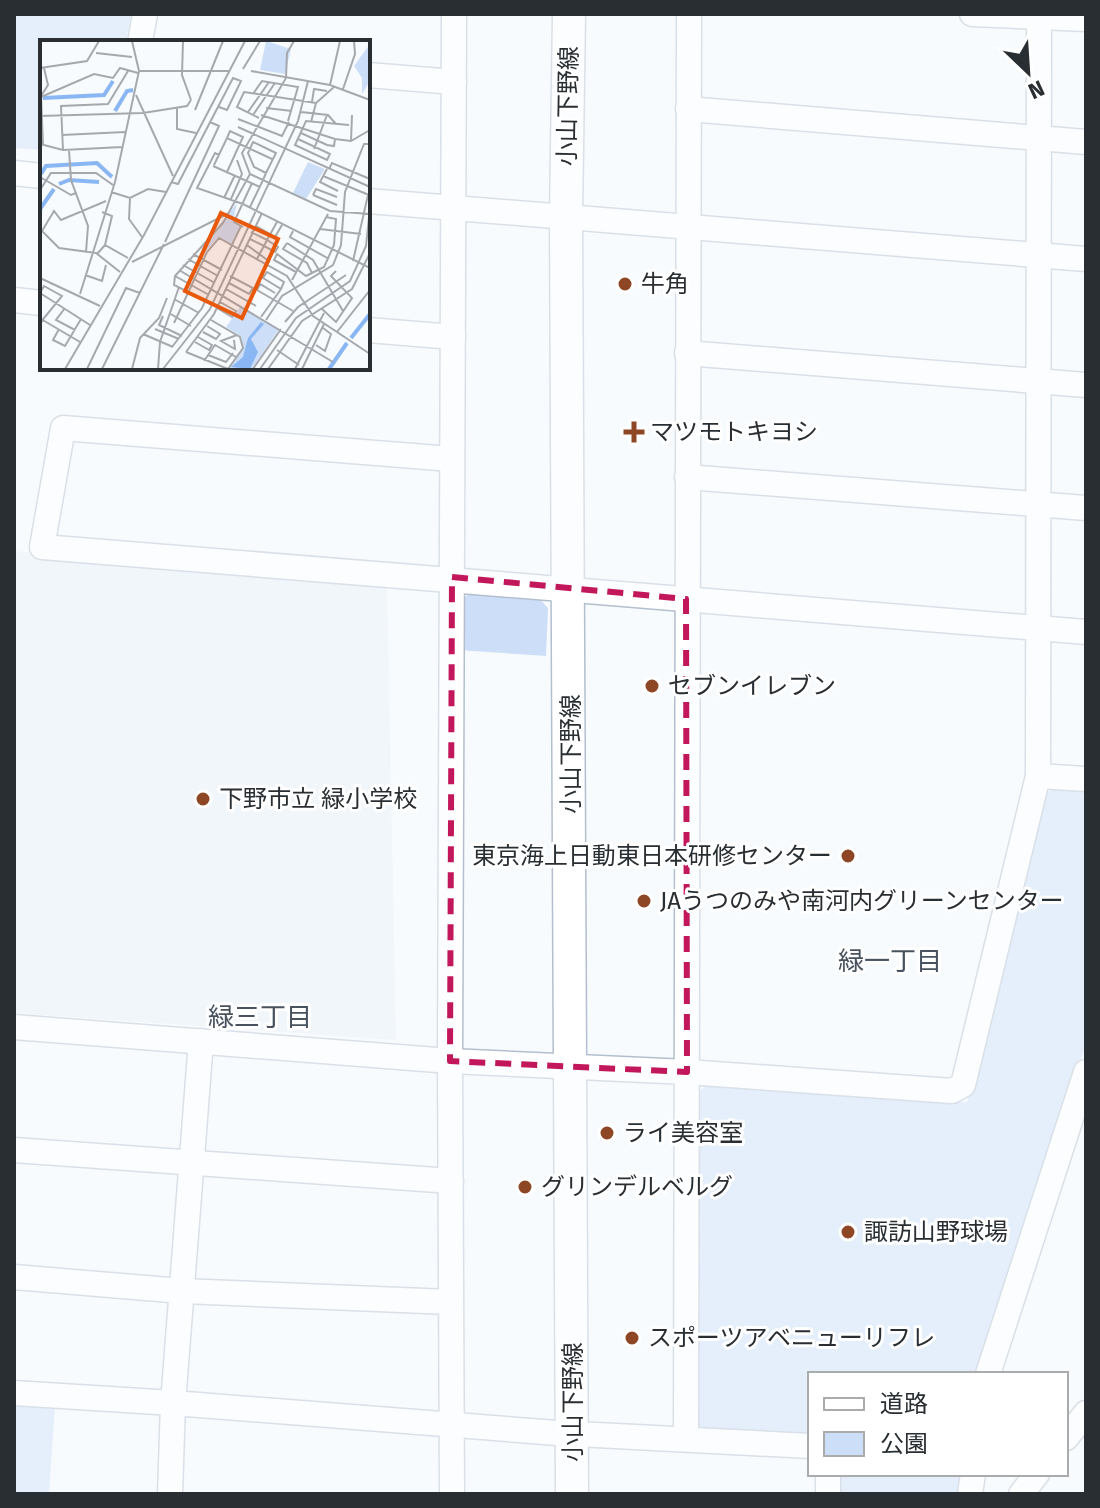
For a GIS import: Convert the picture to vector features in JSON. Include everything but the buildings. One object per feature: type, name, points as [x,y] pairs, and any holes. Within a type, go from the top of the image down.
[{"type":"main road","name":"小山下野線","points":[[569,14],[566,216],[572,1494]]},
{"type":"street","points":[[140,40],[145,14]]},
{"type":"street","points":[[452,1494],[450,1061],[454,14]]},
{"type":"street","points":[[686,1439],[689,14]]},
{"type":"street","points":[[972,14],[1086,19]]},
{"type":"street","points":[[14,1027],[450,1061],[687,1072],[952,1091],[963,1085],[1038,776],[1039,17]]},
{"type":"street","points":[[370,75],[454,82]]},
{"type":"street","points":[[688,109],[1086,142]]},
{"type":"street","points":[[14,173],[40,176]]},
{"type":"street","points":[[370,201],[1086,259]]},
{"type":"street","points":[[14,300],[40,303]]},
{"type":"street","points":[[370,330],[453,337]]},
{"type":"street","points":[[687,353],[1086,385]]},
{"type":"street","points":[[451,459],[63,428],[42,547],[452,577],[570,592],[1086,632]]},
{"type":"street","points":[[687,477],[1086,508]]},
{"type":"street","points":[[1038,776],[1086,779]]},
{"type":"street","points":[[170,1494],[173,1403],[201,1041]]},
{"type":"street","points":[[989,1372],[1086,1072]]},
{"type":"street","points":[[14,1150],[451,1181]]},
{"type":"street","points":[[14,1277],[182,1291],[450,1302]]},
{"type":"street","points":[[14,1393],[452,1426],[808,1446]]},
{"type":"street","points":[[1068,1436],[1086,1413]]},
{"type":"street","points":[[1021,1494],[1035,1476]]},
{"type":"highlighted area","points":[[452,577],[686,599],[687,1072],[450,1061]]},
{"type":"shaded area","name":"下野市立 緑小学校","points":[[14,551],[387,584],[396,1040],[14,1013]]},
{"type":"green space","points":[[14,14],[131,14],[126,40],[40,40],[40,150],[14,148]]},
{"type":"green space","points":[[472,591],[538,597],[548,608],[546,656],[458,650],[461,601]]},
{"type":"green space","points":[[1056,786],[1086,788],[1086,1044],[1014,1259],[982,1372],[808,1372],[808,1436],[704,1431],[694,1420],[696,1094],[707,1085],[967,1102],[1043,796]]},
{"type":"green space","points":[[14,1403],[55,1406],[49,1494],[14,1494]]},
{"type":"green space","points":[[837,1476],[966,1476],[963,1494],[837,1494]]},
{"type":"place","name":"牛角","points":[[625,284]]},
{"type":"place","name":"マツモトキヨシ","points":[[634,432]]},
{"type":"place","name":"セブンイレブン","points":[[652,686]]},
{"type":"place","name":"下野市立 緑小学校","points":[[203,799]]},
{"type":"place","name":"東京海上日動東日本研修センター","points":[[848,856]]},
{"type":"place","name":"JAうつのみや南河内グリーンセンター","points":[[644,901]]},
{"type":"place","name":"ライ美容室","points":[[607,1133]]},
{"type":"place","name":"グリンデルベルグ","points":[[525,1187]]},
{"type":"place","name":"諏訪山野球場","points":[[848,1232]]},
{"type":"place","name":"スポーツアベニューリフレ","points":[[632,1338]]},
{"type":"district","name":"緑一丁目","points":[[890,961]]},
{"type":"district","name":"緑三丁目","points":[[260,1017]]}]
